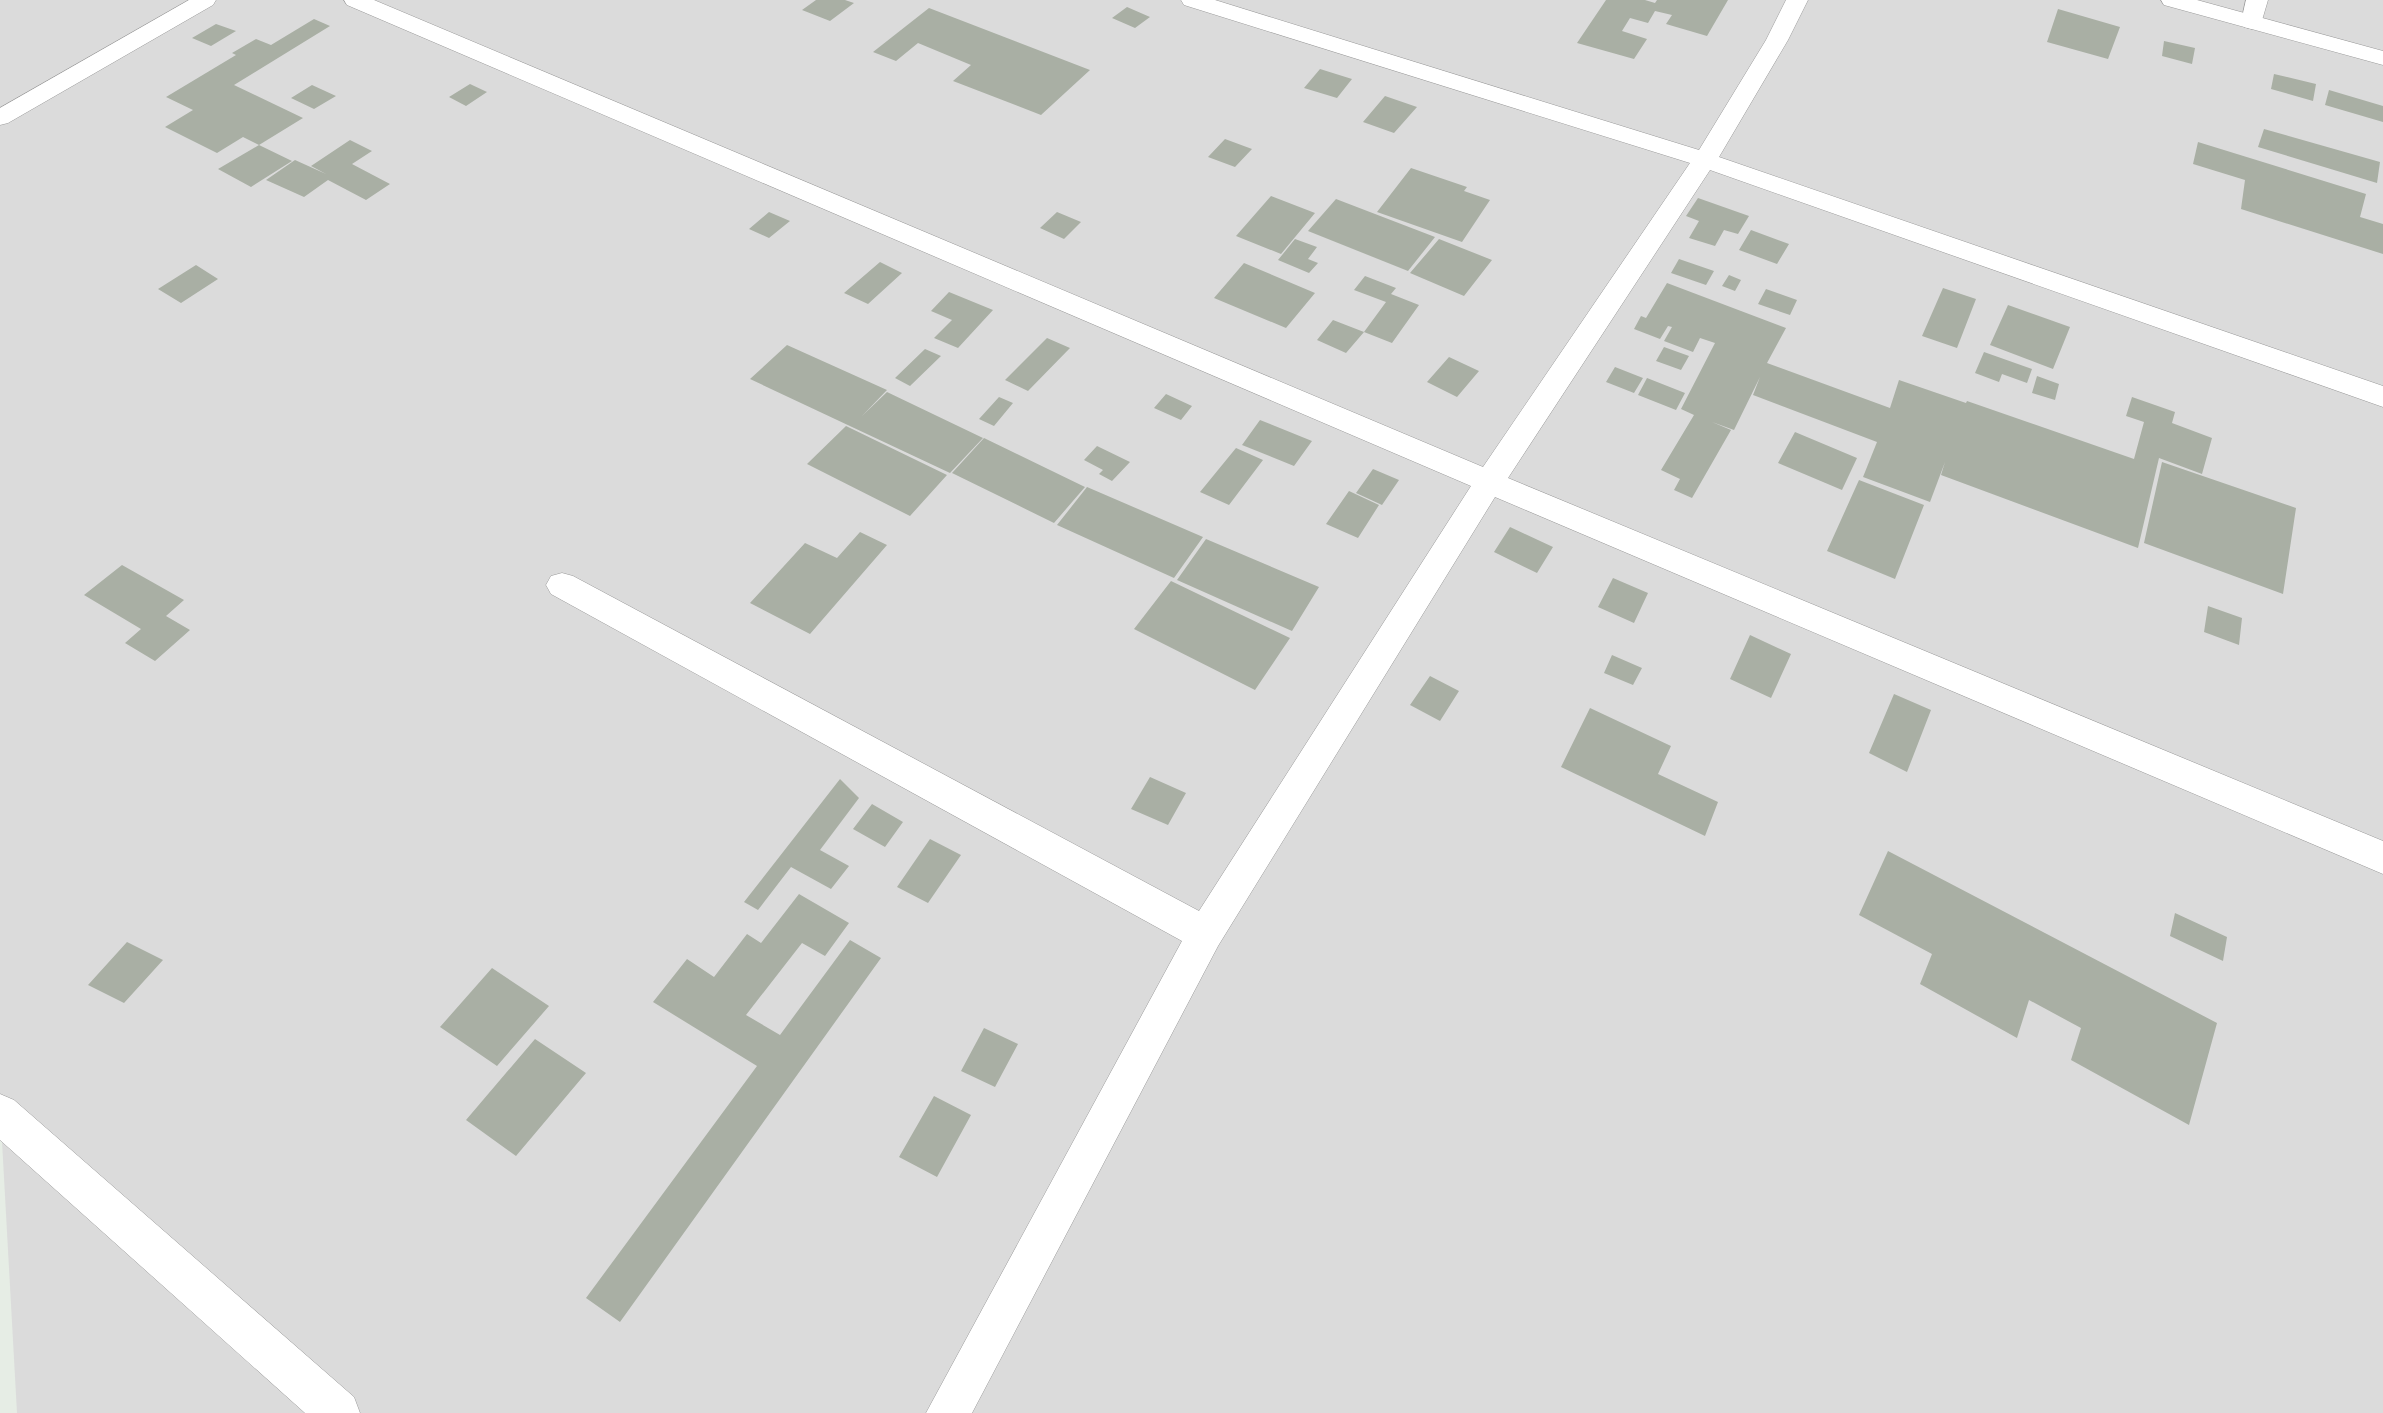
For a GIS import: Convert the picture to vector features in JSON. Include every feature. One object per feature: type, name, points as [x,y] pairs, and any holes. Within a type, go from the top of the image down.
[{"type":"street","points":[[0,118],[205,0]]},
{"type":"street","points":[[355,0],[2383,858]]},
{"type":"street","points":[[1192,0],[1705,160],[2383,397]]},
{"type":"street","points":[[948,1413],[1205,934],[1490,482],[1705,160],[1777,40],[1797,0]]},
{"type":"street","points":[[2172,0],[2383,58]]},
{"type":"street","points":[[2252,22],[2257,0]]},
{"type":"street","points":[[562,585],[1205,934]]},
{"type":"street","points":[[0,1114],[338,1413]]},
{"type":"shaded area","points":[[0,0],[2383,0],[2383,1413],[17,1413],[0,1105]]},
{"type":"building","points":[[816,0],[845,0],[854,3],[830,21],[802,10]]},
{"type":"building","points":[[1606,0],[1645,0],[1655,3],[1657,0],[1728,0],[1707,36],[1666,24],[1672,15],[1655,11],[1648,23],[1630,18],[1622,31],[1647,39],[1634,59],[1577,43]]},
{"type":"building","points":[[1127,7],[1150,17],[1135,28],[1112,18]]},
{"type":"building","points":[[929,8],[1090,70],[1041,115],[953,81],[971,65],[918,43],[896,61],[873,52]]},
{"type":"building","points":[[2058,9],[2120,27],[2108,59],[2047,42]]},
{"type":"building","points":[[314,19],[330,26],[234,85],[303,118],[259,145],[243,137],[217,153],[165,127],[193,110],[166,97],[236,55],[232,53],[256,39],[271,45]]},
{"type":"building","points":[[216,24],[236,31],[211,46],[192,38]]},
{"type":"building","points":[[2164,41],[2195,48],[2192,64],[2162,56]]},
{"type":"building","points":[[1320,69],[1352,79],[1337,98],[1304,88]]},
{"type":"building","points":[[2274,74],[2316,84],[2313,101],[2271,89]]},
{"type":"building","points":[[470,84],[487,92],[466,106],[449,97]]},
{"type":"building","points":[[312,85],[336,96],[314,109],[291,98]]},
{"type":"building","points":[[2329,90],[2383,106],[2383,122],[2325,105]]},
{"type":"building","points":[[1385,96],[1417,107],[1394,133],[1363,122]]},
{"type":"building","points":[[2264,129],[2380,162],[2377,183],[2258,147]]},
{"type":"building","points":[[1225,139],[1252,149],[1235,167],[1208,157]]},
{"type":"building","points":[[350,140],[372,151],[352,164],[390,184],[366,200],[328,180],[304,197],[266,180],[295,160],[326,174],[311,166]]},
{"type":"building","points":[[2198,142],[2366,194],[2360,217],[2383,224],[2383,254],[2241,209],[2245,180],[2193,164]]},
{"type":"building","points":[[259,145],[292,161],[251,187],[218,169]]},
{"type":"building","points":[[1411,168],[1467,187],[1464,191],[1490,200],[1462,242],[1377,212]]},
{"type":"building","points":[[1271,196],[1315,213],[1281,254],[1236,236]]},
{"type":"building","points":[[1698,198],[1749,216],[1738,234],[1724,230],[1715,246],[1689,238],[1699,221],[1686,216]]},
{"type":"building","points":[[1336,199],[1435,237],[1408,271],[1308,231]]},
{"type":"building","points":[[769,212],[790,221],[769,238],[749,229]]},
{"type":"building","points":[[1057,212],[1081,222],[1064,239],[1040,228]]},
{"type":"building","points":[[1751,230],[1789,244],[1777,264],[1739,250]]},
{"type":"building","points":[[1295,239],[1317,247],[1308,259],[1318,263],[1309,273],[1278,260]]},
{"type":"building","points":[[1439,239],[1492,260],[1464,296],[1410,273]]},
{"type":"building","points":[[1679,259],[1714,271],[1706,285],[1671,273]]},
{"type":"building","points":[[880,262],[902,273],[868,304],[844,293]]},
{"type":"building","points":[[1244,263],[1315,293],[1286,328],[1214,298]]},
{"type":"building","points":[[196,265],[218,279],[181,303],[158,289]]},
{"type":"building","points":[[1729,275],[1741,280],[1735,291],[1722,286]]},
{"type":"building","points":[[1365,276],[1396,288],[1391,294],[1419,305],[1392,343],[1364,332],[1386,302],[1354,290]]},
{"type":"building","points":[[1667,283],[1786,328],[1767,363],[1890,408],[1899,380],[2134,459],[2144,422],[2126,416],[2132,397],[2175,412],[2172,423],[2212,438],[2202,474],[2159,458],[2138,548],[1941,475],[1945,462],[1930,502],[1863,477],[1877,442],[1753,395],[1760,377],[1734,430],[1712,422],[1731,430],[1692,498],[1674,490],[1680,479],[1661,470],[1694,415],[1681,409],[1715,343],[1700,338],[1693,352],[1664,341],[1672,327],[1668,326],[1660,339],[1634,329],[1641,316],[1646,318]]},
{"type":"building","points":[[1943,288],[1976,299],[1957,348],[1922,336]]},
{"type":"building","points":[[1766,289],[1797,300],[1790,315],[1758,304]]},
{"type":"building","points":[[949,292],[993,310],[958,348],[934,338],[952,320],[931,311]]},
{"type":"building","points":[[2008,305],[2070,327],[2053,369],[1990,345]]},
{"type":"building","points":[[1333,320],[1364,332],[1346,353],[1317,340]]},
{"type":"building","points":[[1047,338],[1070,348],[1028,391],[1005,380]]},
{"type":"building","points":[[787,345],[887,390],[862,416],[887,392],[983,438],[950,473],[750,379]]},
{"type":"building","points":[[1664,347],[1689,356],[1681,370],[1656,361]]},
{"type":"building","points":[[925,349],[941,356],[910,386],[895,378]]},
{"type":"building","points":[[1984,352],[2032,369],[2027,383],[2002,374],[1999,382],[1975,373]]},
{"type":"building","points":[[1449,357],[1479,371],[1457,397],[1427,382]]},
{"type":"building","points":[[1615,367],[1643,378],[1634,393],[1606,382]]},
{"type":"building","points":[[2037,376],[2059,384],[2055,400],[2032,393]]},
{"type":"building","points":[[1647,378],[1685,393],[1676,410],[1638,395]]},
{"type":"building","points":[[1166,394],[1192,406],[1181,420],[1154,408]]},
{"type":"building","points":[[999,397],[1013,403],[994,426],[979,419]]},
{"type":"building","points":[[1260,420],[1312,441],[1294,466],[1242,445]]},
{"type":"building","points":[[846,426],[947,475],[910,516],[807,464]]},
{"type":"building","points":[[1795,432],[1857,458],[1842,490],[1778,463]]},
{"type":"building","points":[[984,438],[1085,487],[1054,523],[952,473]]},
{"type":"building","points":[[1097,446],[1130,462],[1112,481],[1099,474],[1103,470],[1084,460]]},
{"type":"building","points":[[1236,448],[1263,460],[1229,505],[1200,492]]},
{"type":"building","points":[[2162,462],[2296,508],[2283,594],[2144,543]]},
{"type":"building","points":[[1373,469],[1399,480],[1382,505],[1356,493]]},
{"type":"building","points":[[1859,480],[1924,505],[1895,579],[1827,551]]},
{"type":"building","points":[[1087,487],[1203,537],[1174,578],[1057,525]]},
{"type":"building","points":[[1349,491],[1379,505],[1358,538],[1326,524]]},
{"type":"building","points":[[1510,527],[1553,547],[1537,573],[1494,552]]},
{"type":"building","points":[[860,532],[887,545],[810,634],[750,603],[805,543],[837,558]]},
{"type":"building","points":[[1206,539],[1319,587],[1292,631],[1177,580]]},
{"type":"building","points":[[122,565],[184,600],[166,616],[190,630],[155,661],[125,643],[141,629],[84,595]]},
{"type":"building","points":[[1613,578],[1648,593],[1634,623],[1598,607]]},
{"type":"building","points":[[1171,581],[1290,638],[1255,690],[1134,629]]},
{"type":"building","points":[[2208,606],[2242,618],[2239,645],[2204,632]]},
{"type":"building","points":[[1750,635],[1791,654],[1771,698],[1730,679]]},
{"type":"building","points":[[1612,655],[1642,668],[1633,685],[1604,673]]},
{"type":"building","points":[[1430,676],[1459,691],[1440,721],[1410,705]]},
{"type":"building","points":[[1894,694],[1931,710],[1907,772],[1869,753]]},
{"type":"building","points":[[1590,708],[1671,746],[1658,774],[1718,802],[1705,836],[1561,767]]},
{"type":"building","points":[[1150,777],[1186,793],[1168,825],[1131,809]]},
{"type":"building","points":[[840,779],[859,798],[820,850],[849,866],[831,889],[791,867],[758,910],[744,902]]},
{"type":"building","points":[[872,804],[903,822],[885,847],[853,829]]},
{"type":"building","points":[[930,839],[961,855],[928,903],[897,887]]},
{"type":"building","points":[[1888,851],[2217,1023],[2189,1125],[2071,1060],[2081,1028],[2029,1000],[2017,1038],[1920,984],[1932,954],[1859,915]]},
{"type":"building","points":[[799,894],[849,923],[825,956],[802,943],[746,1015],[780,1035],[850,940],[881,958],[620,1322],[586,1298],[757,1066],[653,1002],[687,959],[714,977],[747,934],[761,943]]},
{"type":"building","points":[[2175,913],[2227,937],[2223,961],[2170,936]]},
{"type":"building","points":[[127,942],[163,960],[124,1003],[88,985]]},
{"type":"building","points":[[492,968],[549,1006],[497,1066],[440,1027]]},
{"type":"building","points":[[984,1028],[1018,1044],[995,1087],[961,1071]]},
{"type":"building","points":[[535,1039],[586,1073],[516,1156],[466,1120]]},
{"type":"building","points":[[934,1096],[971,1115],[937,1177],[899,1157]]}]
